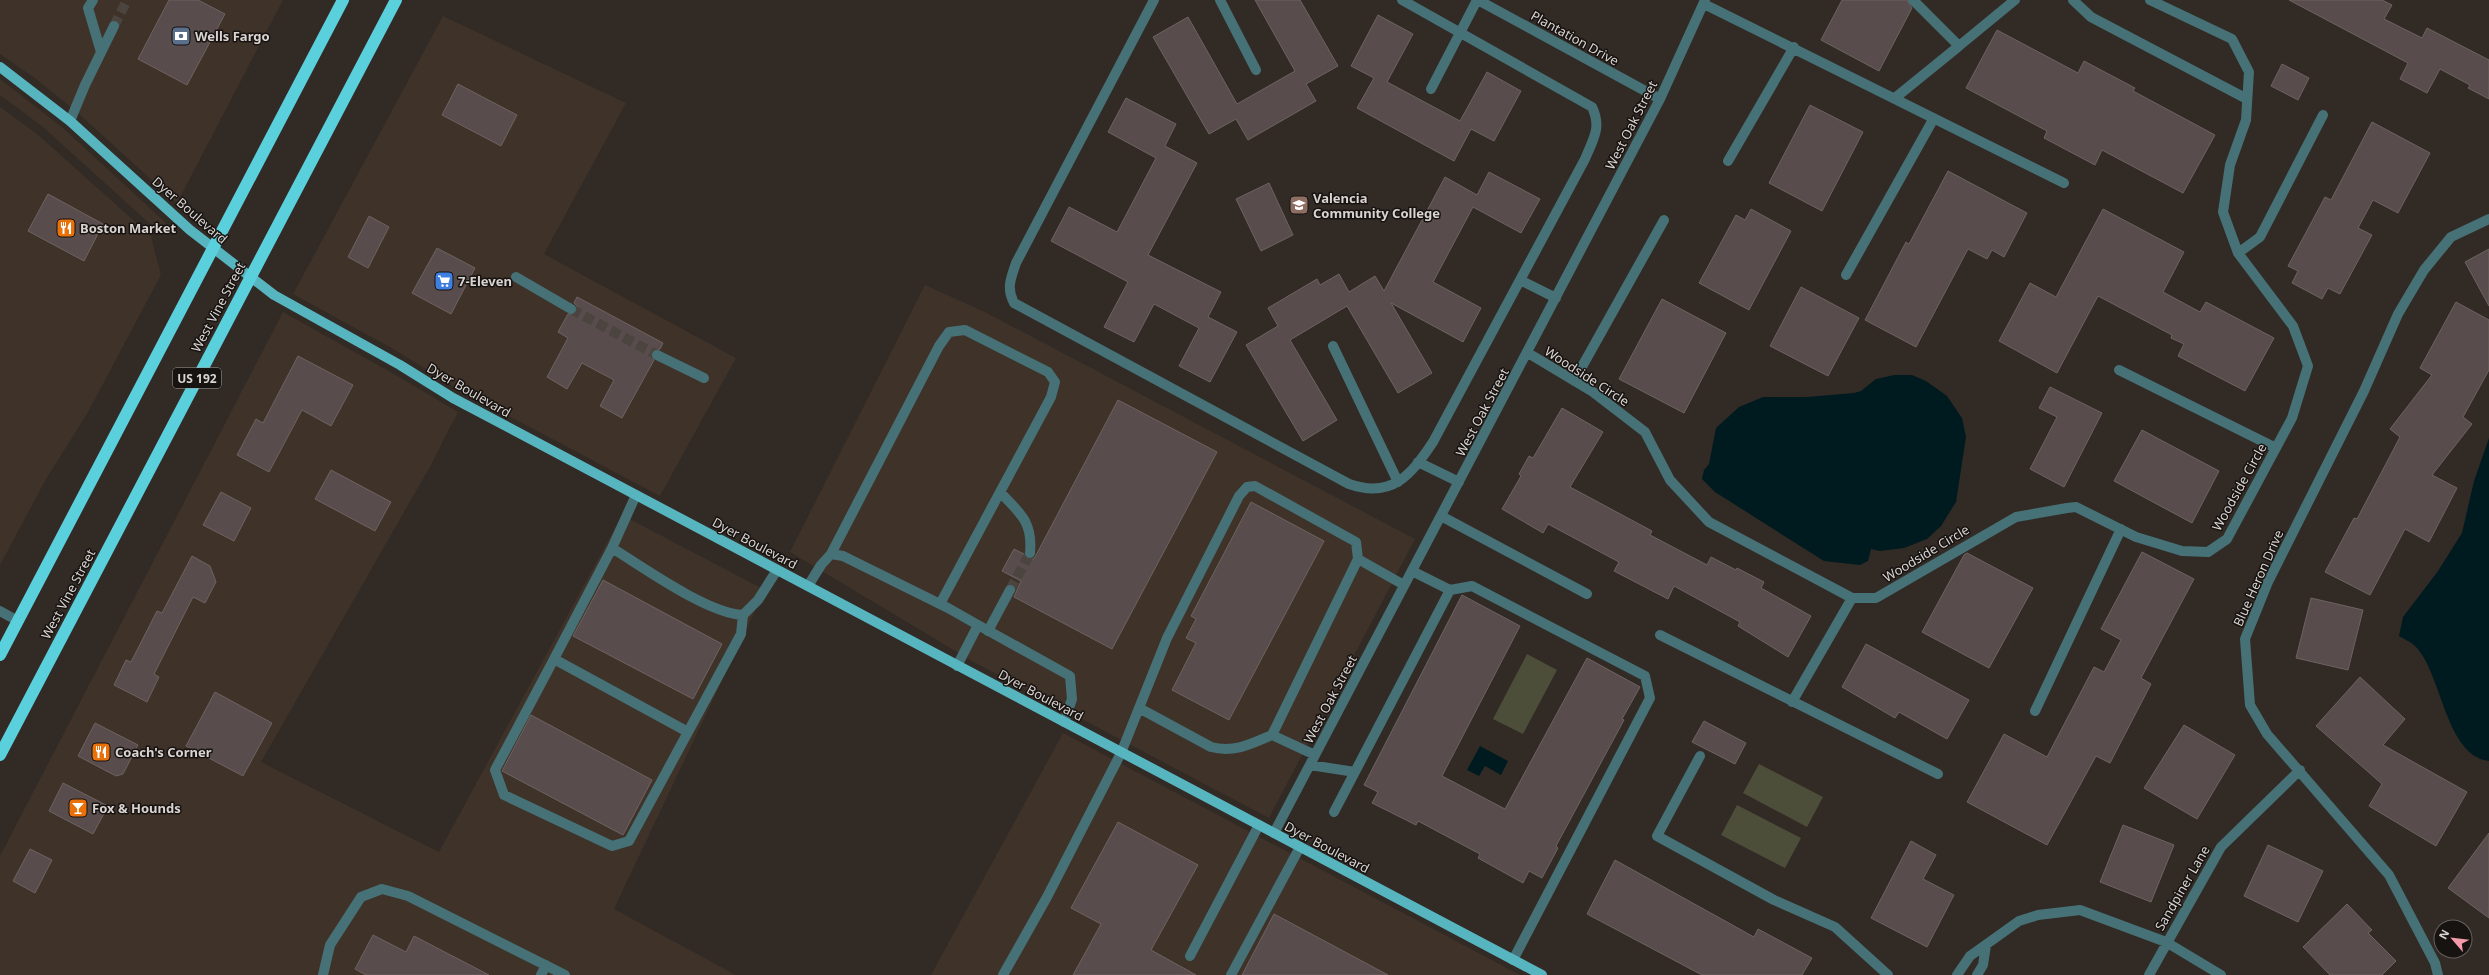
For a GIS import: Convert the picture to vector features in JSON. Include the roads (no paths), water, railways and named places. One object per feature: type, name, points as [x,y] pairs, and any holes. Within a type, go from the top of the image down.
[{"type":"highway","name":"US 192","points":[[0,655],[343,0]]},
{"type":"highway","name":"West Vine Street","points":[[0,756],[396,0]]},
{"type":"main road","name":"Dyer Boulevard","points":[[0,67],[70,120],[190,230],[274,295],[394,362],[453,398],[1542,975]]},
{"type":"street","points":[[93,0],[88,8],[101,52]]},
{"type":"street","points":[[1154,0],[1016,263],[1009,283],[1009,293],[1014,303],[1349,484],[1364,490],[1379,490],[1398,482],[1418,462],[1433,442],[1585,160],[1597,129],[1596,115],[1592,107],[1402,0]]},
{"type":"street","points":[[1220,0],[1256,70]]},
{"type":"street","points":[[1431,89],[1478,0]]},
{"type":"street","name":"Plantation Drive","points":[[1478,0],[1660,99]]},
{"type":"street","points":[[1913,0],[1959,46]]},
{"type":"street","points":[[1895,98],[2015,0]]},
{"type":"street","points":[[2073,0],[2091,17],[2247,99]]},
{"type":"street","name":"Woodside Circle","points":[[1528,353],[1593,392],[1645,432],[1670,480],[1709,522],[1852,598],[1876,598],[2016,517],[2076,507],[2136,537],[2182,551],[2208,552],[2227,539],[2276,448],[2292,418],[2308,366],[2293,326],[2238,253],[2223,212],[2230,165],[2246,120],[2248,72],[2232,39],[2150,0]]},
{"type":"street","points":[[1704,2],[2064,183]]},
{"type":"street","name":"West Oak Street","points":[[1274,833],[1528,353],[1660,99],[1704,2]]},
{"type":"street","points":[[70,120],[114,26]]},
{"type":"street","points":[[1728,161],[1794,47]]},
{"type":"street","points":[[2238,253],[2260,237],[2323,115]]},
{"type":"street","points":[[1846,276],[1934,118]]},
{"type":"street","name":"Blue Heron Drive","points":[[2438,975],[2435,962],[2389,875],[2300,770],[2267,734],[2250,705],[2245,639],[2268,582],[2364,391],[2398,314],[2424,270],[2452,237],[2489,218]]},
{"type":"street","points":[[1574,381],[1664,220]]},
{"type":"street","points":[[516,277],[571,309]]},
{"type":"street","points":[[1520,280],[1556,298]]},
{"type":"street","points":[[808,586],[821,565],[831,554],[939,346],[949,332],[965,330],[1048,372],[1055,382],[1051,397],[940,604]]},
{"type":"street","points":[[1332,346],[1398,482]]},
{"type":"street","points":[[657,355],[704,378]]},
{"type":"street","points":[[2119,370],[2276,448]]},
{"type":"street","points":[[1418,462],[1459,482]]},
{"type":"street","points":[[1003,975],[1047,897],[1121,753],[1139,708],[1167,638],[1240,496],[1247,487],[1255,486],[1356,542],[1358,559],[1272,735],[1240,749],[1221,750],[1211,747],[1139,708]]},
{"type":"street","points":[[1000,492],[1022,515],[1032,535],[1030,553]]},
{"type":"street","points":[[636,495],[612,548],[495,770],[504,795],[612,846],[629,841],[740,634],[742,615],[758,600],[777,570]]},
{"type":"street","points":[[1441,516],[1587,594]]},
{"type":"street","points":[[2035,711],[2121,530]]},
{"type":"street","points":[[612,548],[679,590],[730,614],[742,615]]},
{"type":"street","points":[[831,554],[843,556],[940,604],[1070,676],[1072,699],[1064,722]]},
{"type":"street","points":[[1358,559],[1404,585]]},
{"type":"street","points":[[1412,571],[1450,590],[1472,586],[1644,676],[1650,698],[1513,960]]},
{"type":"street","points":[[988,631],[1010,590]]},
{"type":"street","points":[[1334,812],[1450,590]]},
{"type":"street","points":[[1792,702],[1852,598]]},
{"type":"street","points":[[0,611],[18,621]]},
{"type":"street","points":[[957,666],[978,625]]},
{"type":"street","points":[[1660,635],[1938,774]]},
{"type":"street","points":[[554,659],[688,732]]},
{"type":"street","points":[[1272,735],[1315,755]]},
{"type":"street","points":[[1700,756],[1657,836],[1774,900],[1835,928],[1888,975]]},
{"type":"street","points":[[1310,765],[1355,772]]},
{"type":"street","name":"Sandpiner Lane","points":[[2149,975],[2166,942],[2221,847],[2300,770]]},
{"type":"street","points":[[1190,956],[1258,825]]},
{"type":"street","points":[[1231,975],[1300,847]]},
{"type":"street","points":[[323,975],[330,944],[361,897],[382,889],[408,896],[565,975]]},
{"type":"street","points":[[1957,975],[1970,956],[2019,922],[2038,915],[2080,910],[2166,942],[2221,975]]},
{"type":"street","points":[[1977,975],[1983,964],[1986,946]]},
{"type":"street","points":[[541,975],[546,965]]},
{"type":"water","points":[[1894,375],[1912,375],[1926,381],[1947,396],[1962,418],[1966,437],[1956,502],[1941,526],[1927,539],[1904,548],[1880,551],[1871,549],[1868,561],[1860,565],[1824,561],[1715,492],[1702,479],[1704,470],[1709,464],[1716,428],[1739,407],[1763,397],[1807,397],[1854,393],[1861,391],[1876,379]]},
{"type":"water","points":[[2489,438],[2489,761],[2474,756],[2463,745],[2453,729],[2432,674],[2424,658],[2415,646],[2399,636],[2403,617],[2438,571],[2462,533],[2474,481]]},
{"type":"water","points":[[1480,746],[1508,761],[1501,775],[1485,766],[1479,776],[1467,770]]},
{"type":"tunnel","points":[[114,26],[127,0]]},
{"type":"tunnel","points":[[571,309],[657,355]]},
{"type":"tunnel","points":[[1010,590],[1030,553]]},
{"type":"place","name":"Wells Fargo","points":[[181,36]]},
{"type":"place","name":"Valencia Community College","points":[[1299,205]]},
{"type":"place","name":"Boston Market","points":[[66,228]]},
{"type":"place","name":"7-Eleven","points":[[444,281]]},
{"type":"place","name":"Coach's Corner","points":[[101,752]]},
{"type":"place","name":"Fox & Hounds","points":[[78,808]]}]
